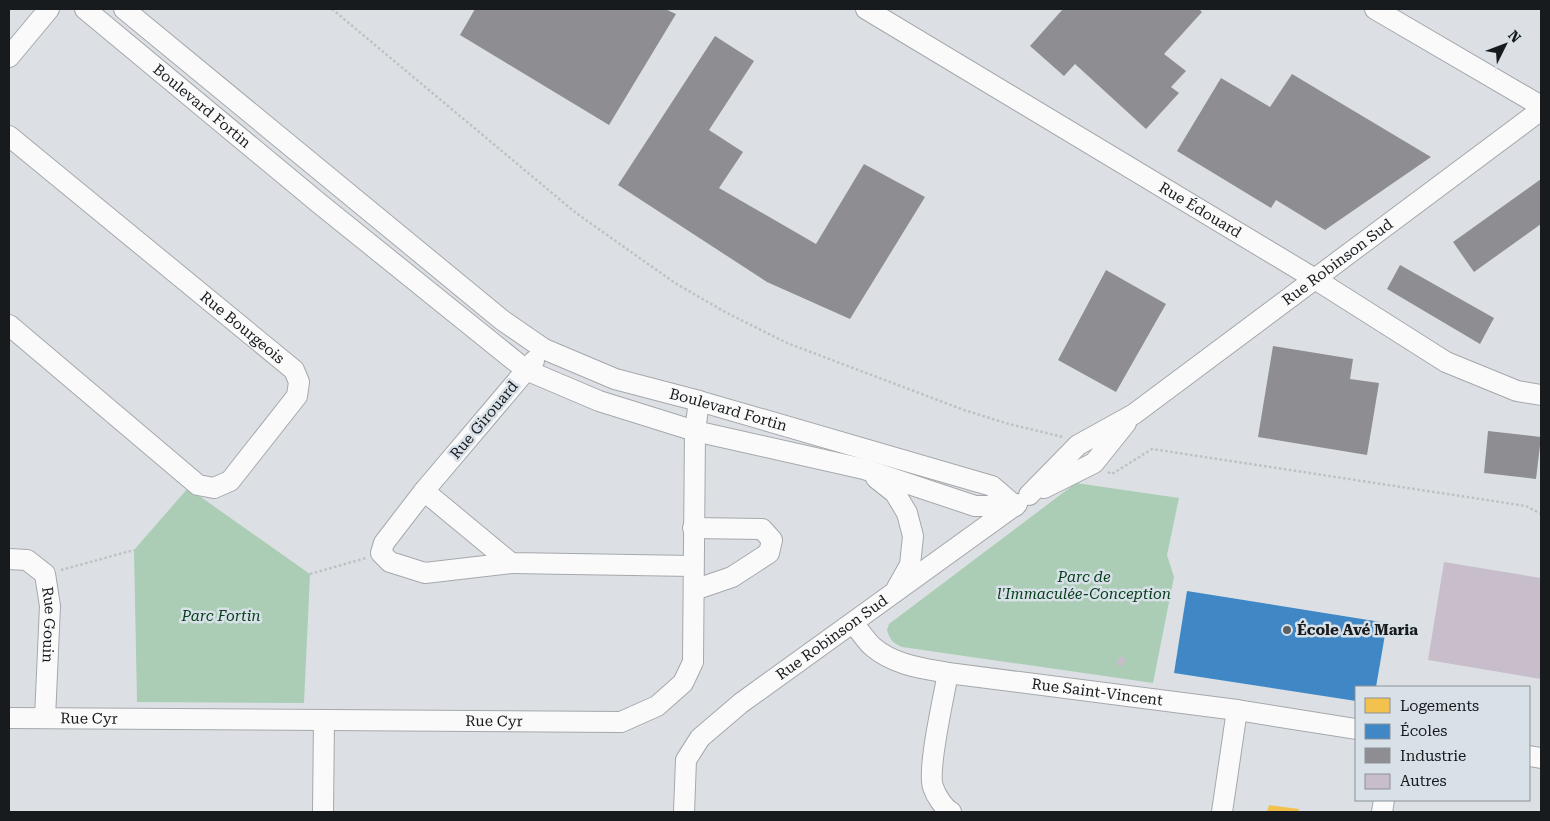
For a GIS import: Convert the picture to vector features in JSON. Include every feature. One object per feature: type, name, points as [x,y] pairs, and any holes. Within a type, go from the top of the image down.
[{"type":"street","points":[[9,57],[49,9]]},
{"type":"street","name":"Boulevard Fortin","points":[[85,9],[320,204],[526,370],[599,401],[695,431],[864,469],[975,506],[1022,500]]},
{"type":"street","name":"Boulevard Fortin","points":[[124,9],[502,320],[544,349],[615,379],[699,401],[992,486],[1022,500]]},
{"type":"street","name":"Rue Édouard","points":[[866,9],[1316,279],[1446,362],[1518,391],[1541,394]]},
{"type":"street","points":[[1375,9],[1541,108]]},
{"type":"street","name":"Rue Robinson Sud","points":[[684,812],[686,760],[700,738],[741,703],[1022,500],[1078,445],[1134,414],[1541,108]]},
{"type":"street","name":"Rue Bourgeois","points":[[9,136],[294,370],[299,382],[297,396],[230,481],[214,488],[198,485],[9,325]]},
{"type":"street","points":[[320,204],[336,185]]},
{"type":"street","name":"Rue Girouard","points":[[381,553],[384,543],[424,491],[544,349]]},
{"type":"street","name":"Rue Cyr","points":[[9,718],[621,722],[657,706],[684,683],[693,662],[695,431],[699,401]]},
{"type":"street","name":"Boulevard Fortin","points":[[864,469],[895,492],[906,513],[913,536],[910,564],[895,592]]},
{"type":"street","points":[[424,491],[511,563]]},
{"type":"street","points":[[693,528],[762,529],[772,540],[769,553],[732,577],[694,590]]},
{"type":"street","points":[[381,553],[390,562],[425,573],[511,563],[693,566]]},
{"type":"street","name":"Rue Gouin","points":[[9,559],[27,560],[45,574],[50,606],[46,718]]},
{"type":"street","name":"Rue Saint-Vincent","points":[[853,623],[872,647],[886,657],[904,664],[948,673],[1237,710],[1355,729]]},
{"type":"street","points":[[948,673],[931,770],[933,787],[946,809],[951,812]]},
{"type":"street","points":[[1222,812],[1237,710]]},
{"type":"street","points":[[322,812],[324,720]]},
{"type":"path","points":[[332,9],[576,212],[675,283],[725,312],[787,343],[964,410],[1009,424],[1062,436]]},
{"type":"path","points":[[1152,449],[1526,506],[1541,514]]},
{"type":"path","points":[[45,574],[134,550]]},
{"type":"path","points":[[310,574],[381,553]]},
{"type":"green space","name":"Parc de l'Immaculée-Conception","points":[[1076,483],[1179,498],[1167,555],[1174,577],[1153,683],[902,647],[892,641],[887,630],[889,624]]},
{"type":"green space","name":"Parc Fortin","points":[[188,488],[310,574],[304,703],[137,702],[134,550]]},
{"type":"building: Logements","points":[[1269,805],[1299,809],[1298,812],[1267,812]]},
{"type":"building: Écoles","points":[[1187,591],[1387,623],[1376,686],[1355,686],[1355,701],[1174,673]]},
{"type":"building: Industrie","points":[[475,9],[665,9],[676,14],[609,125],[460,35]]},
{"type":"building: Industrie","points":[[1063,9],[1199,9],[1202,12],[1164,54],[1186,71],[1171,87],[1179,93],[1146,129],[1075,64],[1064,76],[1030,46]]},
{"type":"building: Industrie","points":[[715,36],[754,61],[709,130],[743,152],[719,188],[816,244],[864,164],[925,197],[850,319],[767,282],[618,185]]},
{"type":"building: Industrie","points":[[1292,74],[1431,157],[1325,230],[1276,200],[1271,208],[1177,151],[1221,78],[1270,107]]},
{"type":"building: Industrie","points":[[1541,179],[1541,224],[1474,272],[1453,242]]},
{"type":"building: Industrie","points":[[1400,265],[1494,318],[1480,344],[1387,289]]},
{"type":"building: Industrie","points":[[1106,270],[1166,304],[1116,392],[1058,360]]},
{"type":"building: Industrie","points":[[1273,346],[1353,359],[1350,379],[1379,383],[1367,455],[1258,437]]},
{"type":"building: Industrie","points":[[1488,431],[1541,437],[1536,479],[1484,473]]},
{"type":"building: Autres","points":[[1444,562],[1541,578],[1541,679],[1428,660]]},
{"type":"building: Autres","points":[[1120,656],[1126,659],[1122,667],[1116,664]]},
{"type":"place","name":"École Avé Maria","points":[[1287,630]]}]
